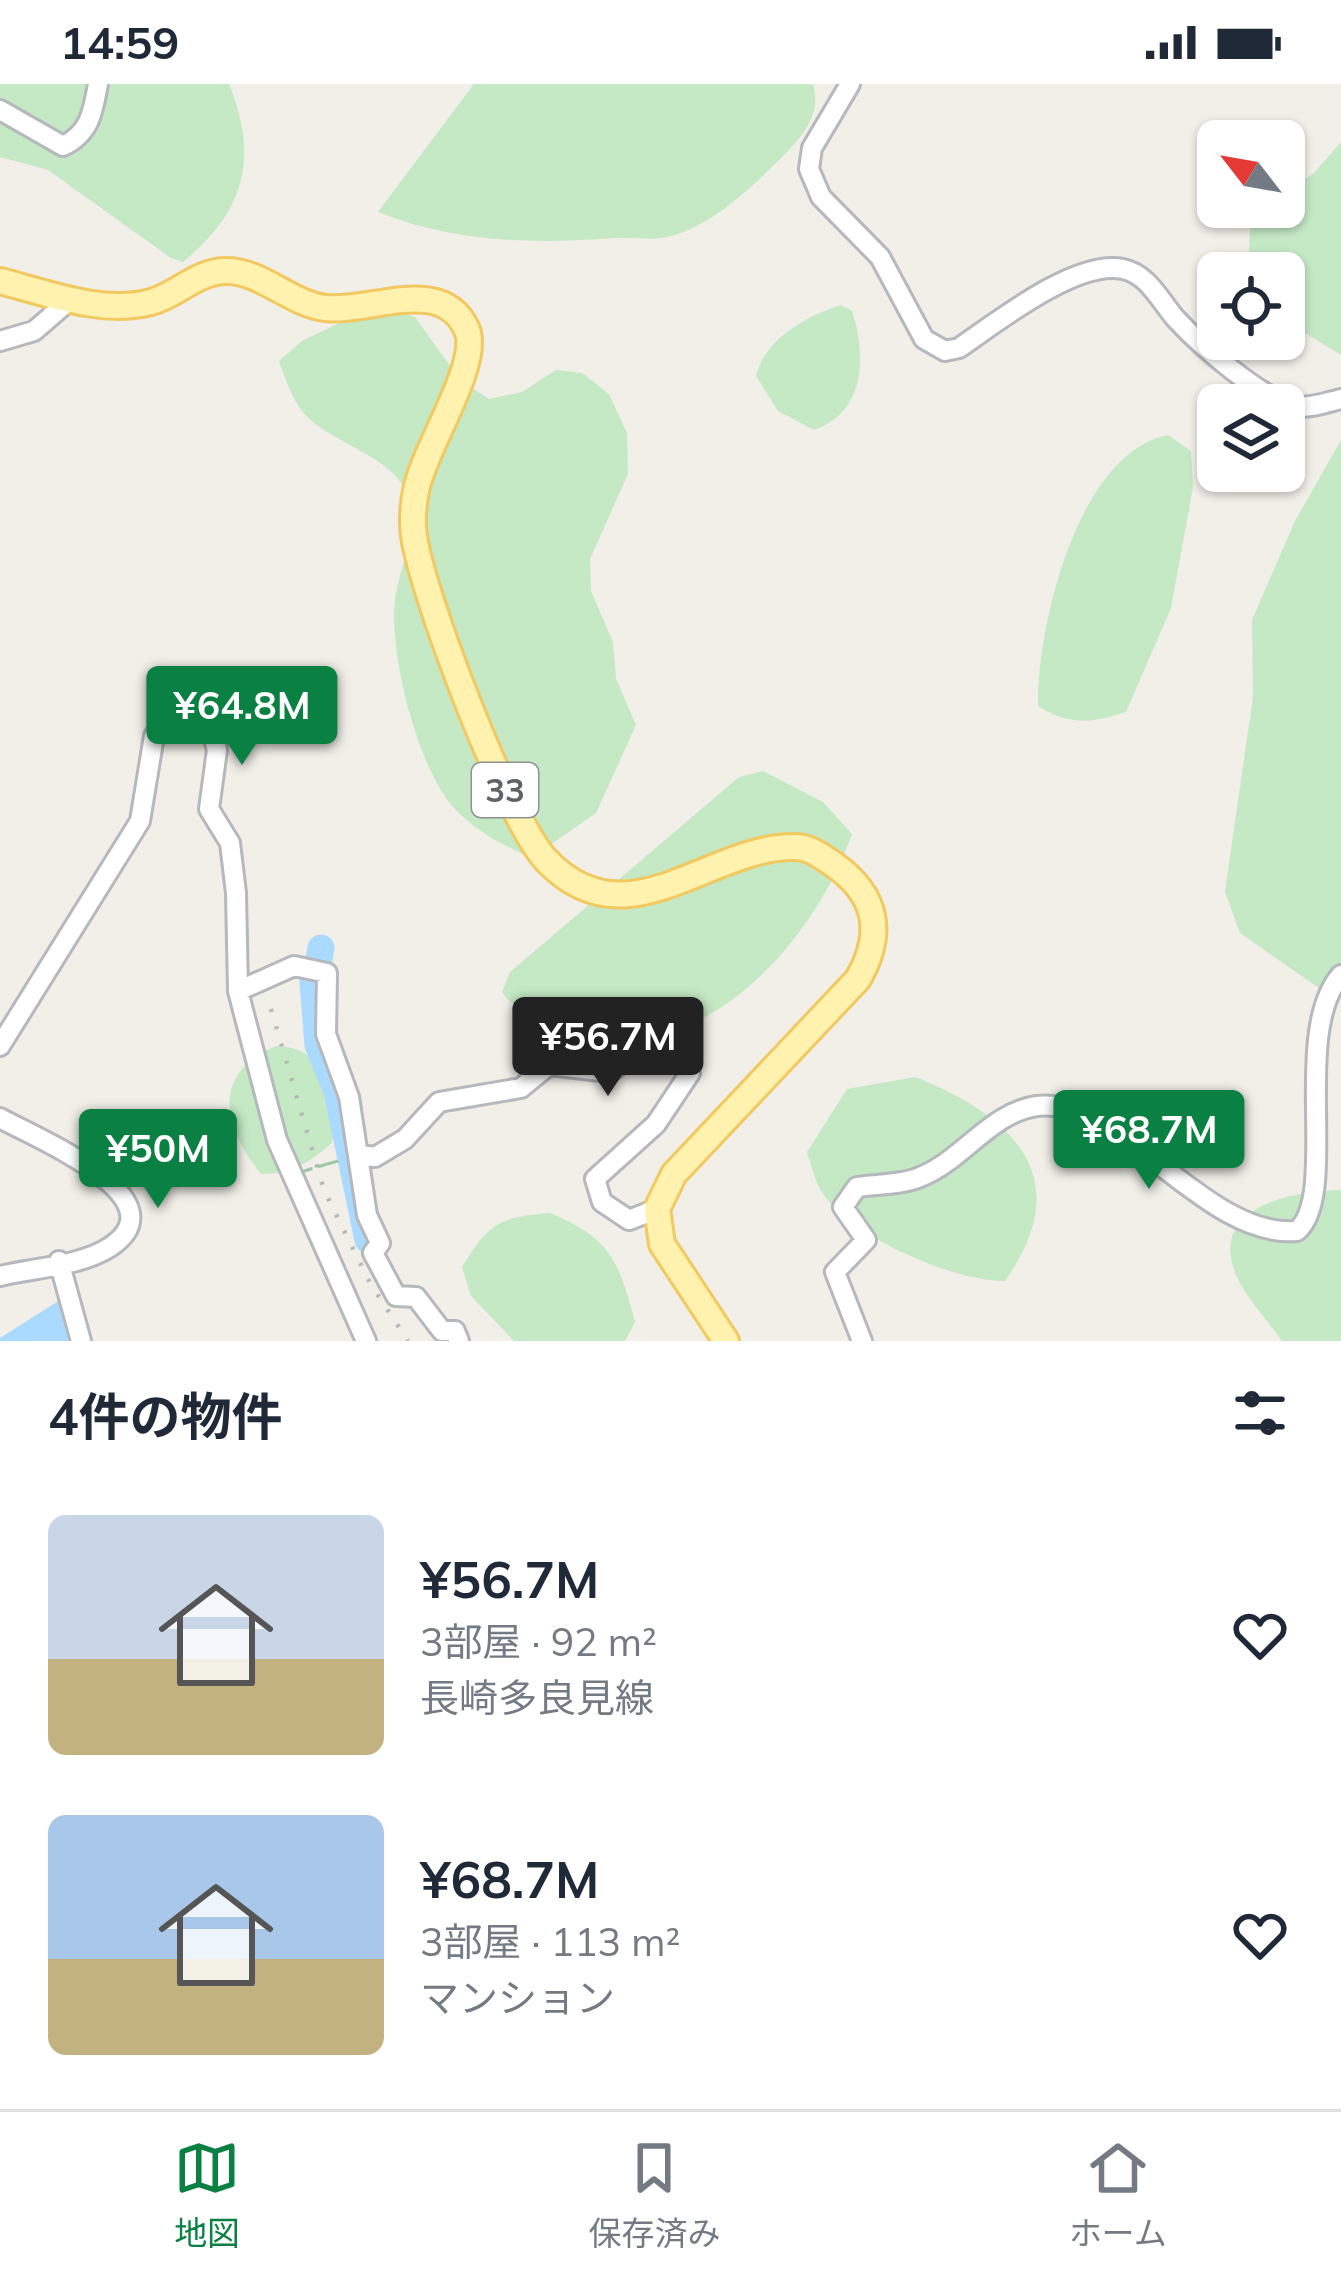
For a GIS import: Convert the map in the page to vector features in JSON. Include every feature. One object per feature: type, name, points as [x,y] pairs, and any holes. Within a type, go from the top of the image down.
[{"type":"main road","name":"33","points":[[0,280],[71,299],[127,306],[154,302],[205,274],[228,270],[324,308],[416,298],[455,312],[469,333],[469,361],[426,449],[415,494],[413,535],[455,662],[515,818],[533,848],[553,867],[597,891],[661,890],[766,850],[796,846],[814,851],[860,885],[873,908],[872,954],[858,980],[674,1174],[657,1209]]},
{"type":"main road","points":[[657,1209],[662,1244],[726,1341]]},
{"type":"street","points":[[0,110],[63,146],[79,138],[92,118],[98,84]]},
{"type":"street","points":[[850,84],[812,148],[809,170],[833,212],[880,257],[924,339],[945,350],[959,348],[1043,291],[1096,272],[1123,269],[1150,285],[1204,347],[1274,397],[1295,406],[1341,399]]},
{"type":"street","points":[[0,341],[34,331],[71,299]]},
{"type":"street","points":[[0,1046],[140,821],[154,736],[165,720],[197,704],[206,710],[217,750],[209,809],[230,842],[238,991],[278,1140],[362,1332]]},
{"type":"street","points":[[238,991],[294,966],[327,973],[326,1034],[349,1097],[367,1215],[380,1243],[373,1253],[396,1296],[416,1297],[442,1331],[457,1336]]},
{"type":"street","points":[[862,1341],[835,1273],[866,1240],[843,1207],[850,1193],[857,1187],[920,1177],[1007,1116],[1038,1106],[1084,1117],[1259,1228],[1297,1231],[1308,1219],[1314,1176],[1320,1005],[1341,976]]},
{"type":"street","points":[[360,1155],[375,1157],[405,1139],[439,1102],[521,1088],[549,1065],[609,1072],[656,1041],[685,1040],[690,1073],[656,1124],[595,1179],[602,1202],[629,1220],[657,1209]]},
{"type":"street","points":[[0,1118],[110,1181],[128,1198],[128,1228],[111,1246],[0,1276]]},
{"type":"street","points":[[59,1261],[81,1341]]},
{"type":"path","points":[[301,1172],[338,1161]]},
{"type":"green space","points":[[0,84],[229,84],[243,135],[244,159],[233,203],[221,223],[183,262],[171,258],[48,170],[0,157]]},
{"type":"green space","points":[[474,84],[813,84],[815,105],[809,124],[771,168],[712,217],[678,234],[554,241],[495,239],[436,230],[378,212]]},
{"type":"green space","points":[[1341,142],[1341,355],[1305,333],[1305,252],[1249,252],[1251,228],[1305,228],[1305,179]]},
{"type":"green space","points":[[376,305],[415,317],[460,380],[489,399],[522,392],[556,370],[582,373],[609,394],[627,433],[628,474],[590,559],[591,591],[613,642],[616,679],[636,725],[596,813],[531,858],[481,831],[455,809],[441,791],[417,738],[401,675],[394,617],[411,532],[408,495],[388,469],[302,411],[279,361],[302,341]]},
{"type":"green space","points":[[841,305],[852,311],[857,328],[858,381],[844,411],[814,430],[778,411],[756,376],[778,340]]},
{"type":"green space","points":[[1168,435],[1191,451],[1193,487],[1171,608],[1126,712],[1091,720],[1060,717],[1038,706],[1045,633],[1068,548],[1109,474],[1136,449]]},
{"type":"green space","points":[[1341,440],[1341,993],[1329,995],[1240,933],[1225,892],[1253,697],[1252,620],[1295,521]]},
{"type":"green space","points":[[763,771],[823,802],[852,834],[810,917],[746,989],[707,1016],[664,1034],[619,1041],[551,1027],[524,1014],[502,992],[510,972],[739,777]]},
{"type":"green space","points":[[276,1046],[294,1048],[318,1065],[331,1093],[334,1126],[332,1143],[300,1166],[261,1174],[238,1138],[230,1103],[240,1071]]},
{"type":"green space","points":[[915,1077],[981,1111],[1024,1155],[1035,1181],[1036,1211],[1026,1244],[1005,1281],[958,1274],[903,1253],[853,1223],[818,1185],[807,1152],[847,1089]]},
{"type":"green space","points":[[1341,1190],[1341,1341],[1282,1341],[1238,1279],[1231,1255],[1233,1235],[1242,1220],[1277,1200]]},
{"type":"green space","points":[[550,1213],[587,1232],[617,1267],[635,1322],[625,1341],[514,1341],[471,1296],[462,1267],[488,1232],[507,1220]]},
{"type":"water","points":[[60,1300],[71,1341],[0,1341],[0,1338]]},
{"type":"waterway","points":[[319,959],[321,948]]},
{"type":"waterway","points":[[313,982],[318,1045],[337,1091],[368,1240]]},
{"type":"railway","points":[[271,1009],[324,1190],[370,1283],[408,1341]]}]
